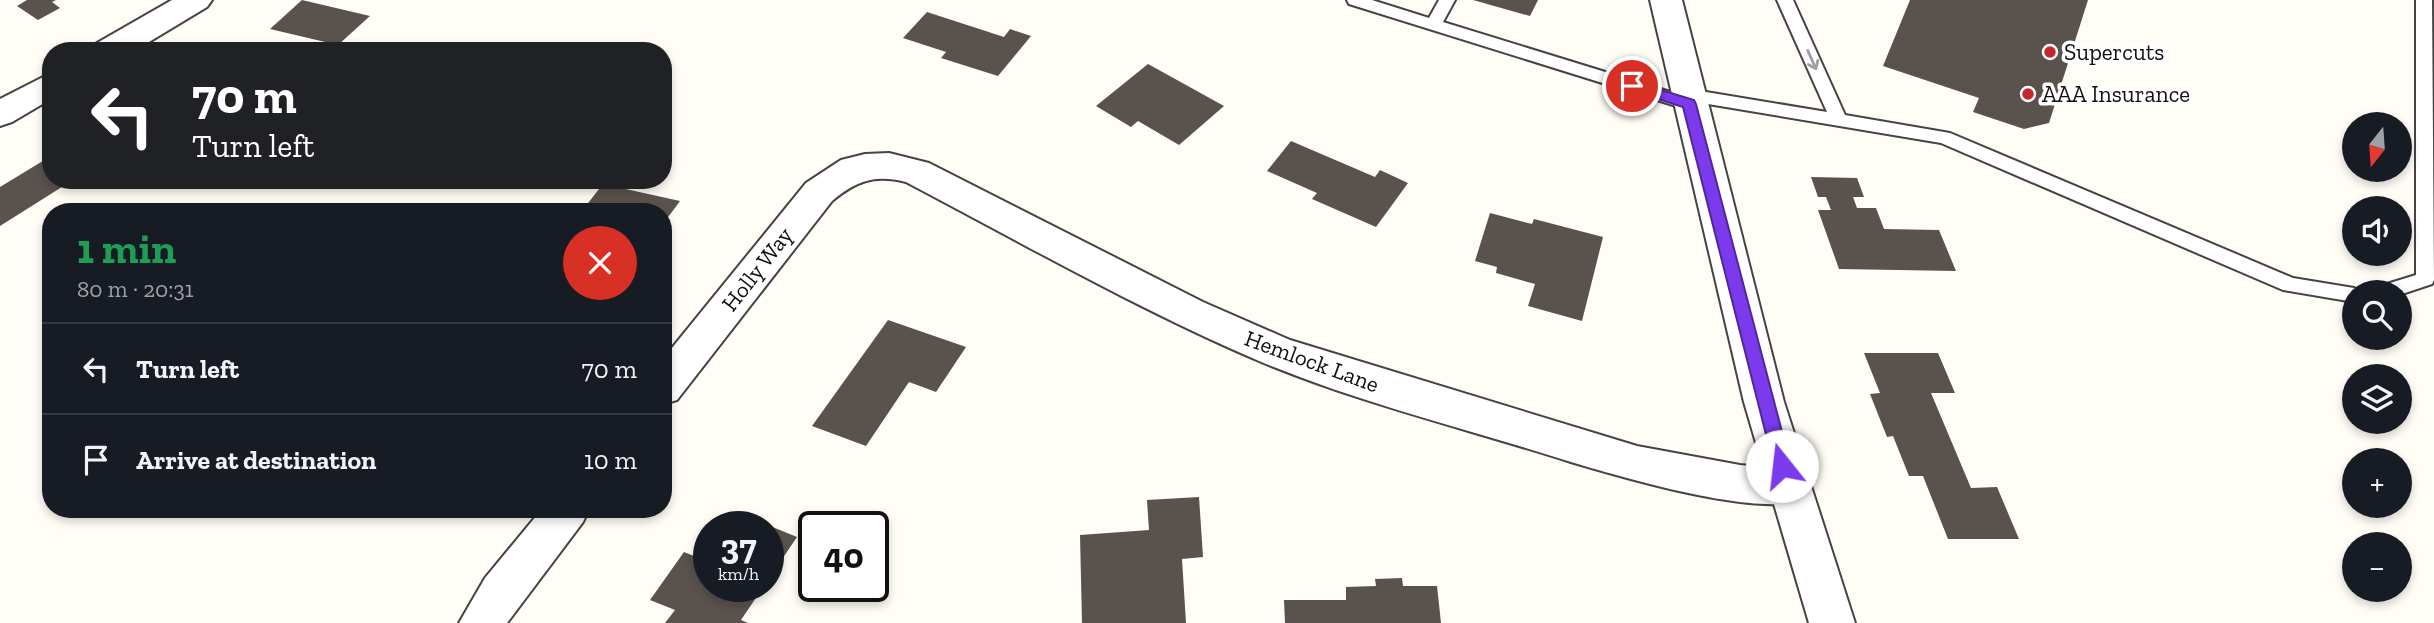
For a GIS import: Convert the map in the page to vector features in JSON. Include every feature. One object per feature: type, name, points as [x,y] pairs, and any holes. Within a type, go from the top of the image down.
[{"type":"street","points":[[124,42],[196,0]]},
{"type":"street","points":[[1666,0],[1788,487],[1832,623]]},
{"type":"street","points":[[0,114],[42,90]]},
{"type":"street","name":"Hemlock Lane","points":[[863,165],[890,164],[917,172],[1189,313],[1276,351],[1637,464],[1740,483],[1788,487]]},
{"type":"street","name":"Holly Way","points":[[672,377],[819,192],[837,176],[863,165]]},
{"type":"street","points":[[482,623],[501,593],[561,518]]},
{"type":"lane","points":[[1355,0],[1689,100],[1944,137],[2290,285],[2342,293]]},
{"type":"lane","points":[[1434,23],[1447,0]]},
{"type":"lane","points":[[1785,0],[1839,120]]},
{"type":"lane","points":[[2412,283],[2425,279],[2424,0]]},
{"type":"building","points":[[27,0],[56,0],[52,2],[60,8],[38,20],[17,6]]},
{"type":"building","points":[[302,0],[370,16],[341,42],[325,42],[270,29]]},
{"type":"building","points":[[1473,0],[1538,0],[1530,16]]},
{"type":"building","points":[[1910,0],[2088,0],[2049,123],[2024,129],[1973,112],[1979,98],[1883,66]]},
{"type":"building","points":[[927,12],[1004,37],[1010,29],[1031,36],[998,76],[941,58],[946,52],[903,38]]},
{"type":"building","points":[[1148,64],[1224,106],[1179,145],[1138,121],[1131,127],[1096,106]]},
{"type":"building","points":[[1291,141],[1375,177],[1380,170],[1408,183],[1376,227],[1312,199],[1317,193],[1267,171]]},
{"type":"building","points":[[42,161],[42,189],[59,189],[0,226],[0,187]]},
{"type":"building","points":[[1811,177],[1857,178],[1864,197],[1853,197],[1857,208],[1876,208],[1884,229],[1939,230],[1956,271],[1839,269],[1818,210],[1831,210],[1826,197],[1818,197]]},
{"type":"building","points":[[599,189],[626,189],[680,201],[672,212],[672,203],[588,203]]},
{"type":"building","points":[[1490,213],[1532,224],[1534,219],[1603,237],[1582,321],[1528,306],[1535,284],[1496,273],[1497,267],[1475,261]]},
{"type":"building","points":[[888,320],[966,347],[936,392],[909,382],[866,446],[812,426]]},
{"type":"building","points":[[1864,353],[1938,353],[1955,393],[1931,393],[1971,488],[1997,487],[2019,539],[1948,539],[1923,476],[1909,476],[1893,436],[1887,437],[1870,394],[1880,393]]},
{"type":"building","points":[[1199,497],[1203,557],[1182,559],[1186,623],[1082,623],[1080,535],[1149,530],[1147,500]]},
{"type":"building","points":[[784,532],[797,537],[784,556]]},
{"type":"building","points":[[684,552],[693,556],[693,602],[753,602],[741,620],[748,623],[665,623],[675,610],[650,600]]},
{"type":"building","points":[[1402,578],[1403,586],[1437,586],[1441,623],[1285,623],[1284,600],[1346,600],[1346,587],[1376,586],[1375,579]]},
{"type":"place","name":"Supercuts","points":[[2050,52]]},
{"type":"place","name":"AAA Insurance","points":[[2028,94]]},
{"type":"route","points":[[1632,86],[1689,104],[1782,466]]}]
